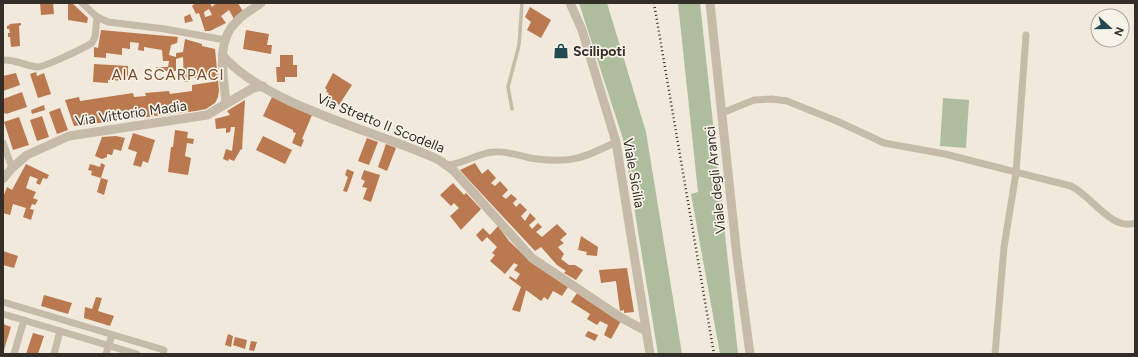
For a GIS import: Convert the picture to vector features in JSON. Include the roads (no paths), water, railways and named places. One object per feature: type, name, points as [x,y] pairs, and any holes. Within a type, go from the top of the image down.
[{"type":"street","points":[[82,3],[97,17],[108,22],[165,28],[224,40]]},
{"type":"street","points":[[226,103],[223,56],[224,40],[229,29],[236,21],[261,3]]},
{"type":"street","name":"Viale Sicilia","points":[[570,3],[582,30],[616,142],[650,354]]},
{"type":"street","name":"Viale degli Aranci","points":[[710,3],[750,354]]},
{"type":"street","points":[[3,60],[16,61],[35,67],[41,67],[52,63],[92,42],[95,37],[97,17]]},
{"type":"street","points":[[995,354],[1004,247],[1016,173],[1026,35]]},
{"type":"street","name":"Via Stretto II Scodella","points":[[223,56],[232,66],[263,86],[315,111],[420,151],[446,165],[453,170],[532,258],[620,317],[646,332]]},
{"type":"street","name":"Via Vittorio Madia","points":[[3,179],[12,168],[27,155],[37,149],[69,136],[200,117],[211,113],[253,88],[263,86]]},
{"type":"street","points":[[722,113],[754,100],[772,99],[787,101],[839,122],[884,143],[945,154],[1071,186],[1083,192],[1116,223],[1126,225],[1135,223]]},
{"type":"street","points":[[446,165],[464,162],[494,152],[570,161],[588,156],[616,142]]},
{"type":"street","points":[[3,144],[12,168]]},
{"type":"street","points":[[3,302],[112,334],[164,352]]},
{"type":"street","points":[[3,314],[137,354]]},
{"type":"street","points":[[14,354],[24,320]]},
{"type":"street","points":[[54,354],[60,331]]},
{"type":"street","points":[[106,354],[112,334]]},
{"type":"lane","points":[[512,109],[508,87],[519,45],[522,3]]},
{"type":"railway","points":[[654,3],[714,354]]},
{"type":"place","name":"Scilipoti","points":[[561,51]]},
{"type":"district","name":"AIA SCARPACI","points":[[168,75]]}]
